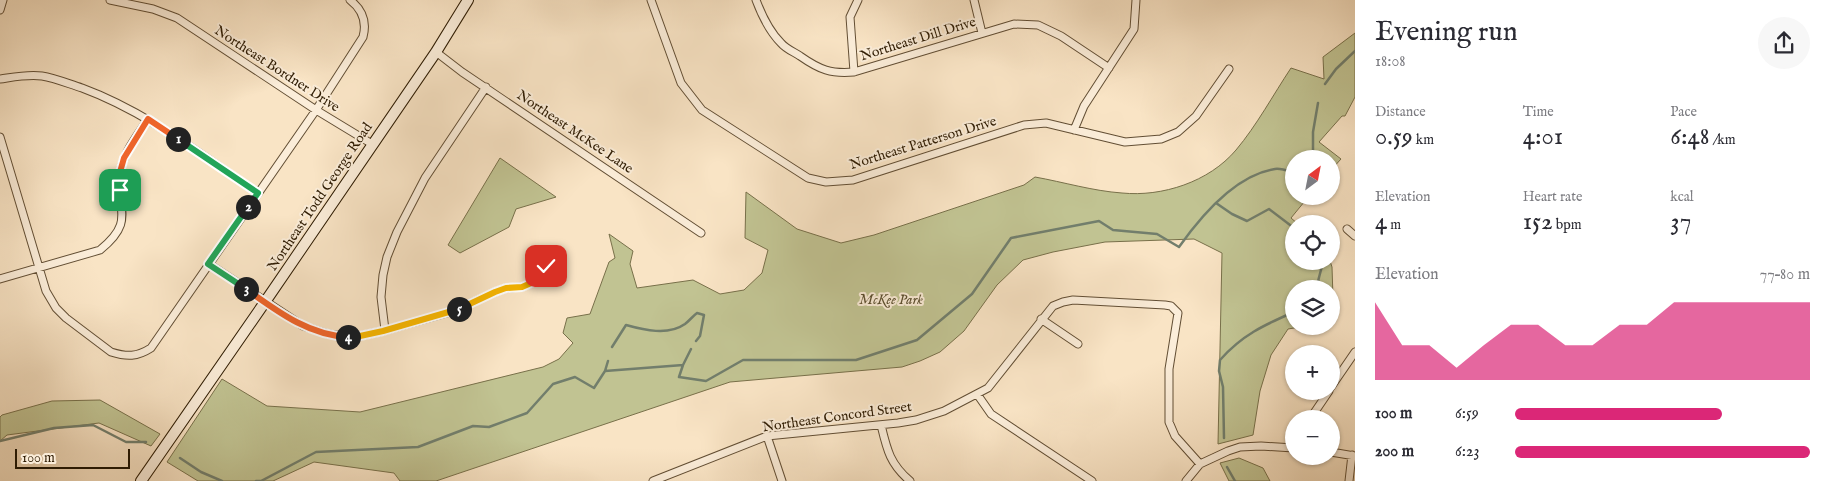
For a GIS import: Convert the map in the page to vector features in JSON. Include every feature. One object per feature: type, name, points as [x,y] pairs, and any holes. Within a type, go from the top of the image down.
[{"type":"main road","name":"Northeast Todd George Road","points":[[140,481],[436,52],[468,0]]},
{"type":"street","points":[[0,10],[3,0]]},
{"type":"street","name":"Northeast Bordner Drive","points":[[110,0],[153,9],[177,18],[316,110],[372,144]]},
{"type":"street","points":[[0,137],[6,173],[46,291],[56,308],[116,354],[135,356],[152,348],[208,264],[316,110],[363,37],[366,26],[363,15],[356,4],[350,0]]},
{"type":"street","name":"Northeast Patterson Drive","points":[[651,0],[680,83],[702,110],[808,178],[826,182],[852,180],[1024,125],[1046,123],[1126,142],[1161,139],[1178,132],[1192,121],[1229,69]]},
{"type":"street","name":"Northeast Dill Drive","points":[[756,0],[765,21],[782,45],[812,65],[839,73],[854,72],[1014,24],[1038,26],[1061,36],[1109,68]]},
{"type":"street","points":[[854,72],[850,17],[858,0]]},
{"type":"street","points":[[974,0],[982,33]]},
{"type":"street","points":[[1074,130],[1084,106],[1134,29],[1136,0]]},
{"type":"street","name":"Northeast McKee Lane","points":[[436,52],[701,233]]},
{"type":"street","points":[[0,79],[41,76],[102,96],[148,119],[258,193]]},
{"type":"street","points":[[386,330],[380,297],[387,257],[425,178],[486,87]]},
{"type":"street","points":[[0,279],[100,250],[112,240],[122,225],[123,211],[120,172],[124,158],[148,119]]},
{"type":"street","points":[[1347,229],[1355,236]]},
{"type":"street","points":[[208,264],[303,326],[328,334],[360,336],[454,311],[506,288],[522,287],[538,280],[546,266]]},
{"type":"street","name":"Northeast Concord Street","points":[[653,481],[672,478],[766,436],[881,426],[916,420],[944,411],[988,388],[1053,306],[1073,300],[1171,306],[1178,313],[1169,369],[1169,422],[1175,436],[1200,464]]},
{"type":"street","points":[[1041,319],[1078,344]]},
{"type":"street","points":[[1340,374],[1355,352]]},
{"type":"street","points":[[977,394],[991,414],[1092,481]]},
{"type":"street","points":[[881,426],[890,456],[898,471],[910,481]]},
{"type":"street","points":[[766,436],[782,481]]},
{"type":"street","points":[[1186,481],[1200,464],[1228,451],[1240,447],[1285,447]]},
{"type":"street","points":[[1340,454],[1354,456],[1349,481]]},
{"type":"green space","name":"McKee Park","points":[[1355,33],[1355,97],[1345,116],[1342,116],[1319,142],[1329,150],[1285,150],[1285,205],[1302,205],[1293,215],[1285,215],[1285,270],[1332,270],[1332,280],[1285,280],[1285,334],[1271,355],[1260,391],[1253,435],[1218,444],[1222,253],[1194,239],[1105,242],[1023,260],[997,285],[964,331],[940,352],[902,367],[730,382],[436,481],[400,481],[394,473],[314,462],[273,481],[198,481],[167,462],[222,379],[267,406],[360,412],[543,367],[559,359],[573,343],[563,333],[567,318],[590,314],[609,262],[615,258],[609,234],[633,251],[630,264],[637,288],[693,280],[720,294],[744,290],[762,273],[768,250],[745,238],[746,192],[797,229],[841,243],[874,235],[1024,185],[1035,177],[1111,192],[1137,194],[1169,190],[1184,185],[1212,171],[1236,150],[1258,120],[1291,68],[1324,79],[1323,57]]},
{"type":"green space","points":[[500,158],[556,197],[516,209],[509,227],[460,253],[448,245]]},
{"type":"green space","points":[[100,400],[160,434],[151,446],[99,423],[7,435],[0,441],[0,417],[2,415],[52,401]]},
{"type":"green space","points":[[1239,458],[1263,468],[1270,481],[1229,481],[1220,463]]},
{"type":"waterway","points":[[1325,84],[1336,69],[1355,51]]},
{"type":"waterway","points":[[1313,150],[1313,132],[1318,103]]},
{"type":"waterway","points":[[256,481],[261,481],[316,452],[418,447],[473,426],[489,427],[527,413],[553,384],[575,377],[594,388],[605,371],[683,365],[679,377],[706,381],[743,360],[856,360],[917,340],[972,294],[1011,238],[1099,221],[1113,230],[1157,234],[1179,247],[1208,210],[1233,188],[1246,179],[1260,173],[1275,169],[1285,170]]},
{"type":"waterway","points":[[1216,203],[1247,221],[1269,209],[1285,221]]},
{"type":"waterway","points":[[1318,280],[1321,270]]},
{"type":"waterway","points":[[612,347],[626,325],[656,331],[671,330],[685,324],[697,313],[704,315],[700,336],[696,341]]},
{"type":"waterway","points":[[1224,438],[1223,387],[1219,371],[1220,360],[1245,337],[1285,316]]},
{"type":"waterway","points":[[683,365],[691,349]]},
{"type":"waterway","points":[[605,371],[608,361]]},
{"type":"waterway","points":[[0,441],[54,428],[93,425],[126,442],[146,442]]},
{"type":"waterway","points":[[180,458],[201,472],[222,481]]},
{"type":"waterway","points":[[1227,467],[1235,481]]},
{"type":"route","points":[[120,190],[120,172],[124,158],[148,119],[258,193],[208,264],[303,326],[338,336],[360,336],[454,311],[486,298],[495,292],[506,288],[522,287],[538,280],[546,266]]}]
